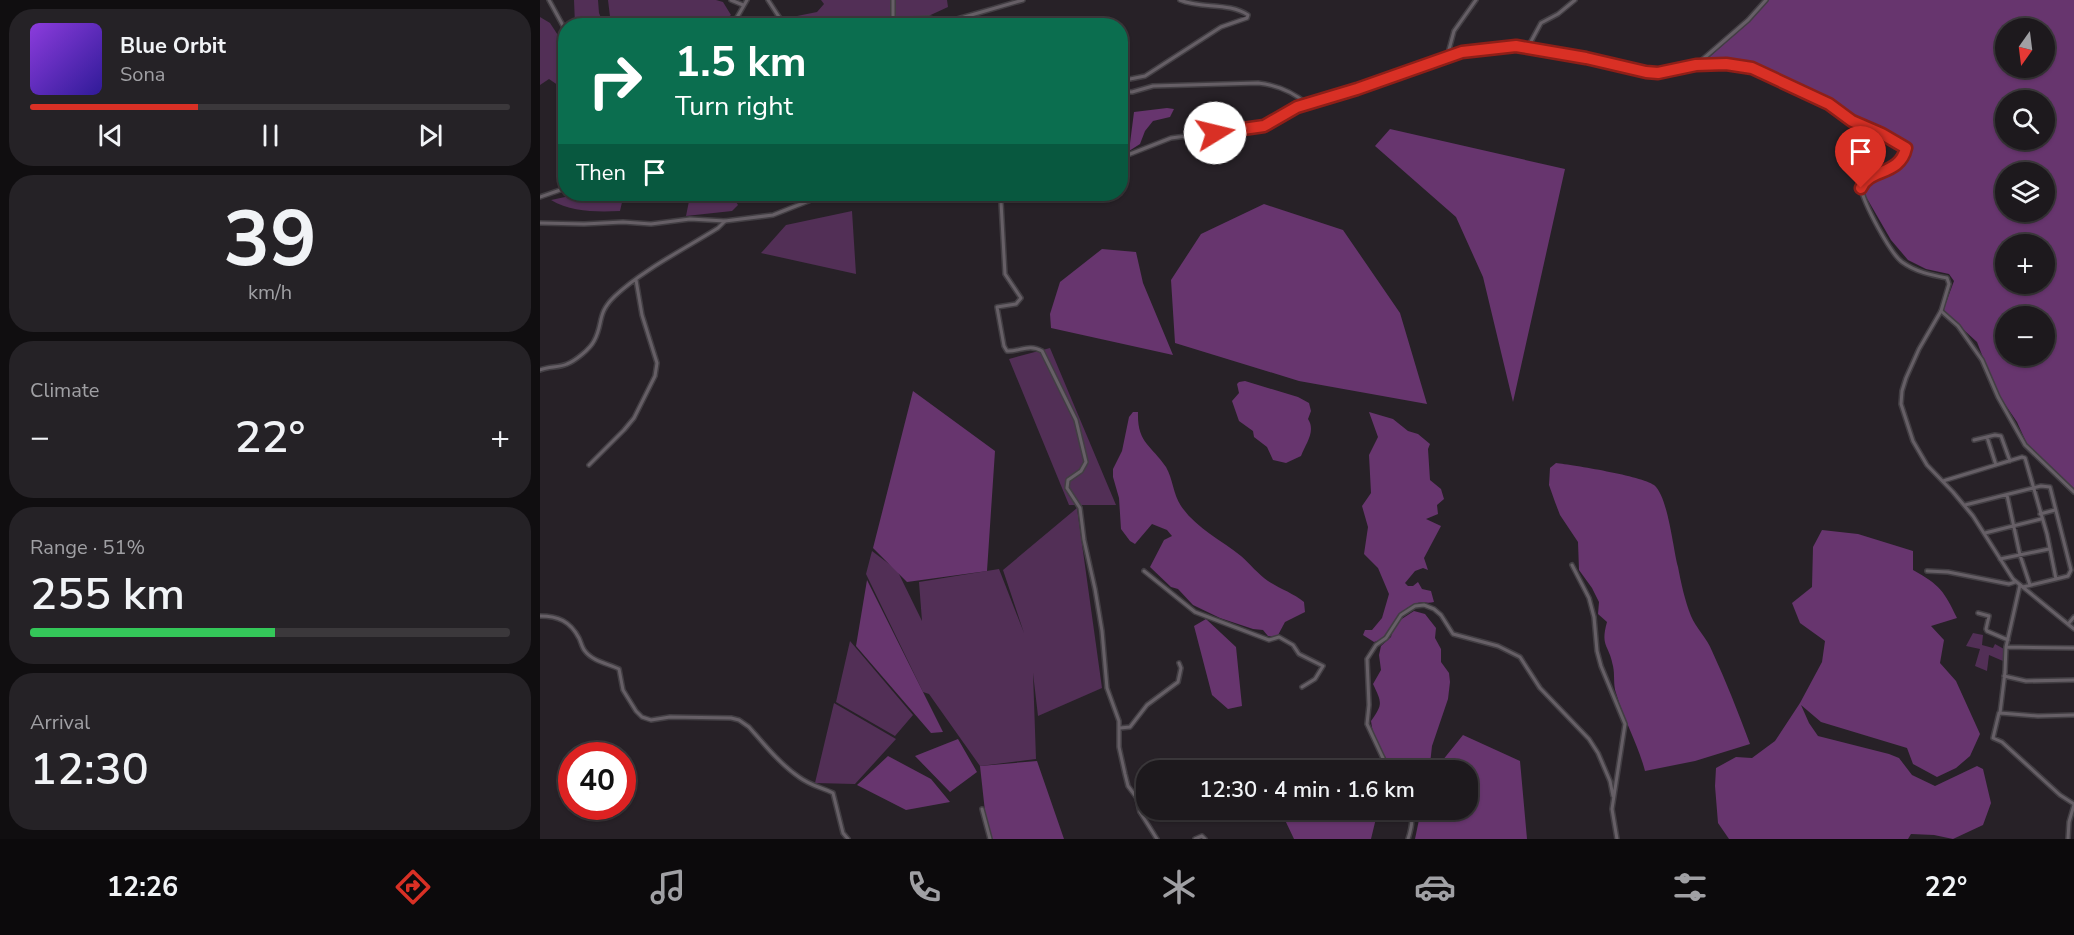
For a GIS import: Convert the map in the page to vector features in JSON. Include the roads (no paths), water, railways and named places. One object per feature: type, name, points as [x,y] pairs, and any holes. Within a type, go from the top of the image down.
[{"type":"street","points":[[549,0],[559,18]]},
{"type":"street","points":[[731,0],[743,5]]},
{"type":"street","points":[[736,18],[747,0]]},
{"type":"street","points":[[768,0],[780,18]]},
{"type":"street","points":[[893,0],[895,18]]},
{"type":"street","points":[[961,18],[1023,0]]},
{"type":"street","points":[[1128,79],[1145,76],[1221,27],[1247,18],[1248,15],[1226,7],[1195,5],[1180,0]]},
{"type":"street","points":[[1447,57],[1454,31],[1476,0]]},
{"type":"street","points":[[1528,47],[1541,22],[1558,14],[1575,0]]},
{"type":"street","points":[[1696,65],[1748,20],[1766,0]]},
{"type":"street","points":[[1128,155],[1171,138],[1264,126],[1288,111],[1307,104],[1462,52],[1493,47],[1528,47],[1658,73],[1696,65],[1726,64],[1752,68],[1829,104],[1852,121],[1906,148],[1904,157],[1894,167],[1863,183],[1862,194],[1878,228],[1901,261],[1923,274],[1947,278],[1949,284],[1941,311],[1906,378],[1901,404],[1913,441],[1927,465],[1965,505],[2015,582],[2074,629]]},
{"type":"street","points":[[1128,92],[1153,86],[1258,83],[1274,85],[1297,96],[1307,104]]},
{"type":"street","points":[[540,197],[558,191]]},
{"type":"street","points":[[540,223],[651,224],[690,219],[726,222],[773,215],[808,201]]},
{"type":"street","points":[[1001,201],[1005,274],[1021,298],[1016,304],[997,307],[1004,346],[1010,352],[1032,347],[1041,351],[1076,420],[1086,462],[1081,471],[1068,480],[1067,488],[1080,508],[1101,624],[1107,688],[1118,716],[1119,747],[1128,786],[1137,798],[1140,812],[1157,839]]},
{"type":"street","points":[[540,370],[567,364],[591,345],[595,340],[605,305],[636,280],[726,222]]},
{"type":"street","points":[[589,465],[634,418],[655,376],[657,363],[642,315],[636,280]]},
{"type":"street","points":[[1941,311],[1958,326],[1982,360],[1998,397],[2025,445],[2074,492]]},
{"type":"street","points":[[1974,440],[1995,435],[2001,436],[2010,461]]},
{"type":"street","points":[[1987,437],[1996,465]]},
{"type":"street","points":[[1943,481],[2025,458],[2047,534],[2056,579]]},
{"type":"street","points":[[1965,505],[2042,486],[2049,487],[2071,570],[2068,576],[2021,586]]},
{"type":"street","points":[[2007,495],[2020,555],[2030,585]]},
{"type":"street","points":[[1985,533],[2055,510]]},
{"type":"street","points":[[2000,559],[2049,549]]},
{"type":"street","points":[[1572,565],[1589,598],[1600,666],[1625,724],[1621,759],[1613,796],[1612,821],[1617,839]]},
{"type":"street","points":[[1927,571],[1948,572],[2008,584],[2015,582]]},
{"type":"street","points":[[1144,572],[1195,612],[1269,640],[1279,637],[1293,645],[1299,654],[1323,666],[1315,679],[1302,687]]},
{"type":"street","points":[[2021,586],[2006,647],[2000,713],[1993,738],[2002,742],[2074,805],[2068,839]]},
{"type":"street","points":[[1384,760],[1367,724],[1369,705],[1366,659],[1376,645],[1386,638],[1401,615],[1415,606],[1424,605],[1441,615],[1453,634],[1498,646],[1520,657],[1540,688],[1589,739],[1610,781],[1613,796]]},
{"type":"street","points":[[1978,613],[1989,616],[1987,632],[2008,640]]},
{"type":"street","points":[[540,616],[552,616],[566,620],[578,635],[585,653],[619,669],[623,690],[642,717],[651,720],[670,717],[739,720],[798,777],[833,793],[843,833],[848,839]]},
{"type":"street","points":[[2069,623],[2074,617]]},
{"type":"street","points":[[2006,647],[2074,648]]},
{"type":"street","points":[[1120,728],[1130,727],[1147,705],[1178,682],[1181,668],[1179,663]]},
{"type":"street","points":[[2004,676],[2026,681],[2074,680]]},
{"type":"street","points":[[2000,713],[2038,716],[2074,715]]},
{"type":"street","points":[[982,809],[990,839]]},
{"type":"street","points":[[1408,839],[1411,820]]},
{"type":"street","points":[[1195,839],[1202,836],[1205,839]]}]
